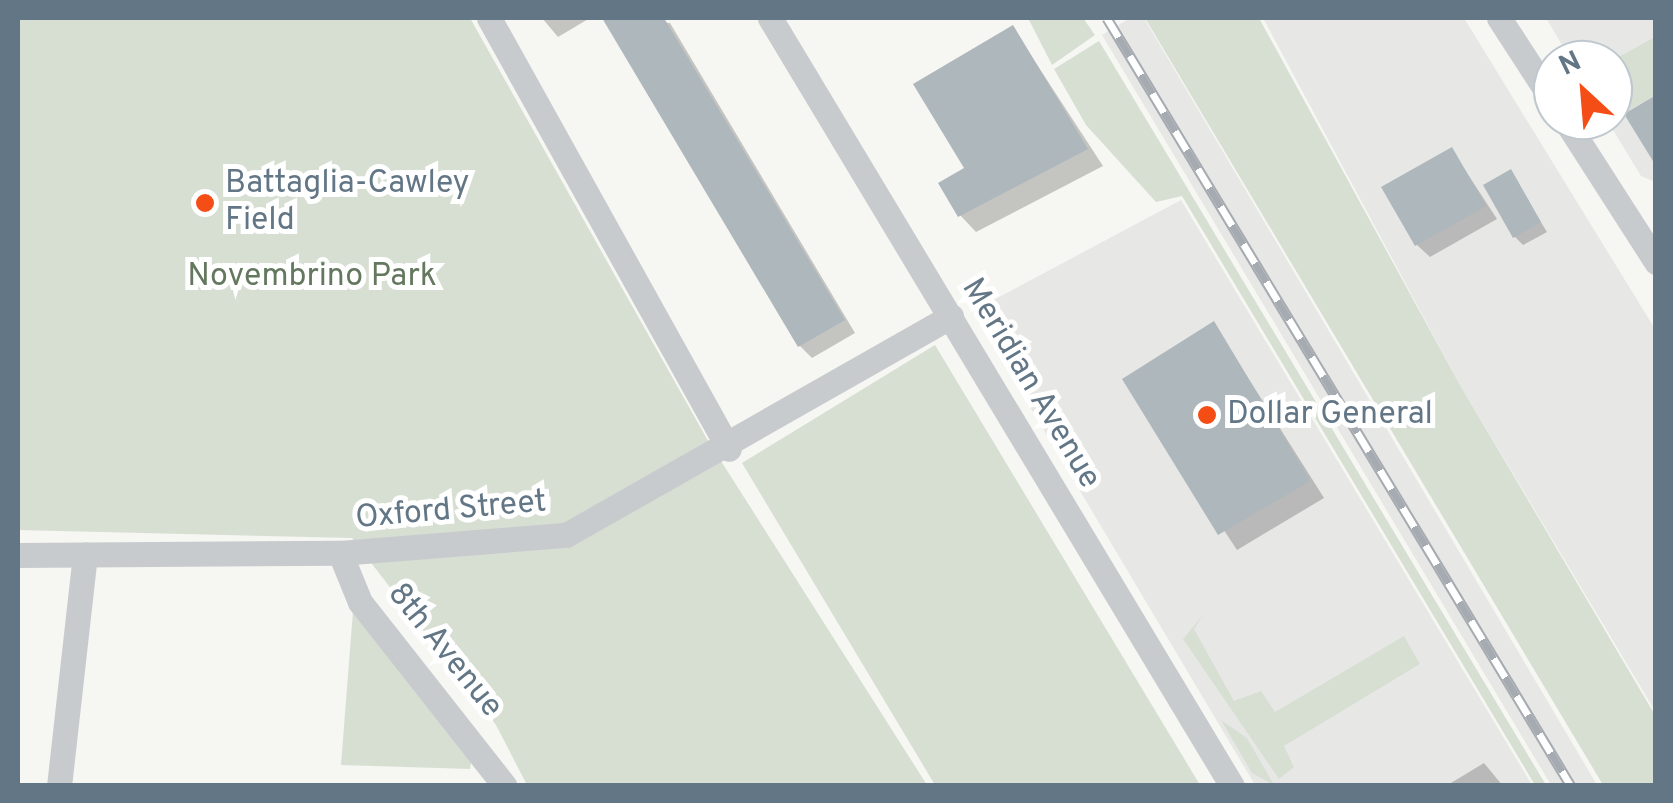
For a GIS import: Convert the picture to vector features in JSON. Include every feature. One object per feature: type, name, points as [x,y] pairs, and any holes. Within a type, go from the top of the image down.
[{"type":"street","points":[[488,18],[729,449]]},
{"type":"street","name":"Meridian Avenue","points":[[770,18],[1232,786]]},
{"type":"street","points":[[1500,18],[1533,70]]},
{"type":"street","points":[[1578,140],[1656,262]]},
{"type":"street","points":[[1623,210],[1656,214]]},
{"type":"street","name":"Oxford Street","points":[[18,555],[340,553],[566,534],[729,449],[951,316]]},
{"type":"street","name":"8th Avenue","points":[[340,553],[360,602],[505,786]]},
{"type":"street","points":[[59,786],[85,554]]},
{"type":"shaded area","points":[[1130,18],[1144,18],[1597,785],[1551,785],[1102,35]]},
{"type":"shaded area","points":[[1263,18],[1464,18],[1533,130],[1533,140],[1539,140],[1655,329],[1655,711],[1460,385]]},
{"type":"shaded area","points":[[1546,18],[1655,18],[1655,182],[1641,176],[1619,140],[1633,140],[1633,40],[1559,40]]},
{"type":"shaded area","points":[[1181,200],[1532,785],[1255,785],[973,311]]},
{"type":"green space","name":"Novembrino Park","points":[[18,18],[470,18],[707,439],[927,785],[527,785],[496,725],[352,538],[18,530]]},
{"type":"green space","points":[[1028,18],[1083,18],[1095,35],[1052,65]]},
{"type":"green space","points":[[1145,18],[1259,18],[1460,385],[1655,715],[1655,785],[1603,785]]},
{"type":"green space","points":[[1655,37],[1655,95],[1633,108],[1633,49]]},
{"type":"green space","points":[[1099,41],[1546,785],[1535,785],[1182,196],[1156,202],[1086,125],[1054,69]]},
{"type":"green space","points":[[935,345],[1200,785],[935,785],[742,463]]},
{"type":"green space","points":[[353,611],[471,762],[470,769],[341,765]]},
{"type":"green space","points":[[1203,615],[1194,629],[1234,701],[1261,691],[1275,712],[1404,636],[1420,664],[1284,746],[1294,767],[1279,779],[1183,639]]},
{"type":"green space","points":[[1221,720],[1247,738],[1274,785],[1252,773]]},
{"type":"building","points":[[602,18],[664,18],[845,320],[798,347]]},
{"type":"building","points":[[1013,25],[1088,149],[958,217],[938,183],[964,168],[913,84]]},
{"type":"building","points":[[1656,95],[1656,166],[1633,129],[1633,109]]},
{"type":"building","points":[[1452,147],[1486,206],[1415,246],[1381,187]]},
{"type":"building","points":[[1511,169],[1541,222],[1513,238],[1483,185]]},
{"type":"building","name":"Dollar General","points":[[1214,321],[1310,481],[1218,535],[1122,379]]},
{"type":"railway","points":[[1107,18],[1571,786]]},
{"type":"place","name":"Battaglia-Cawley Field","points":[[205,203]]},
{"type":"place","name":"Dollar General","points":[[1207,415]]}]
